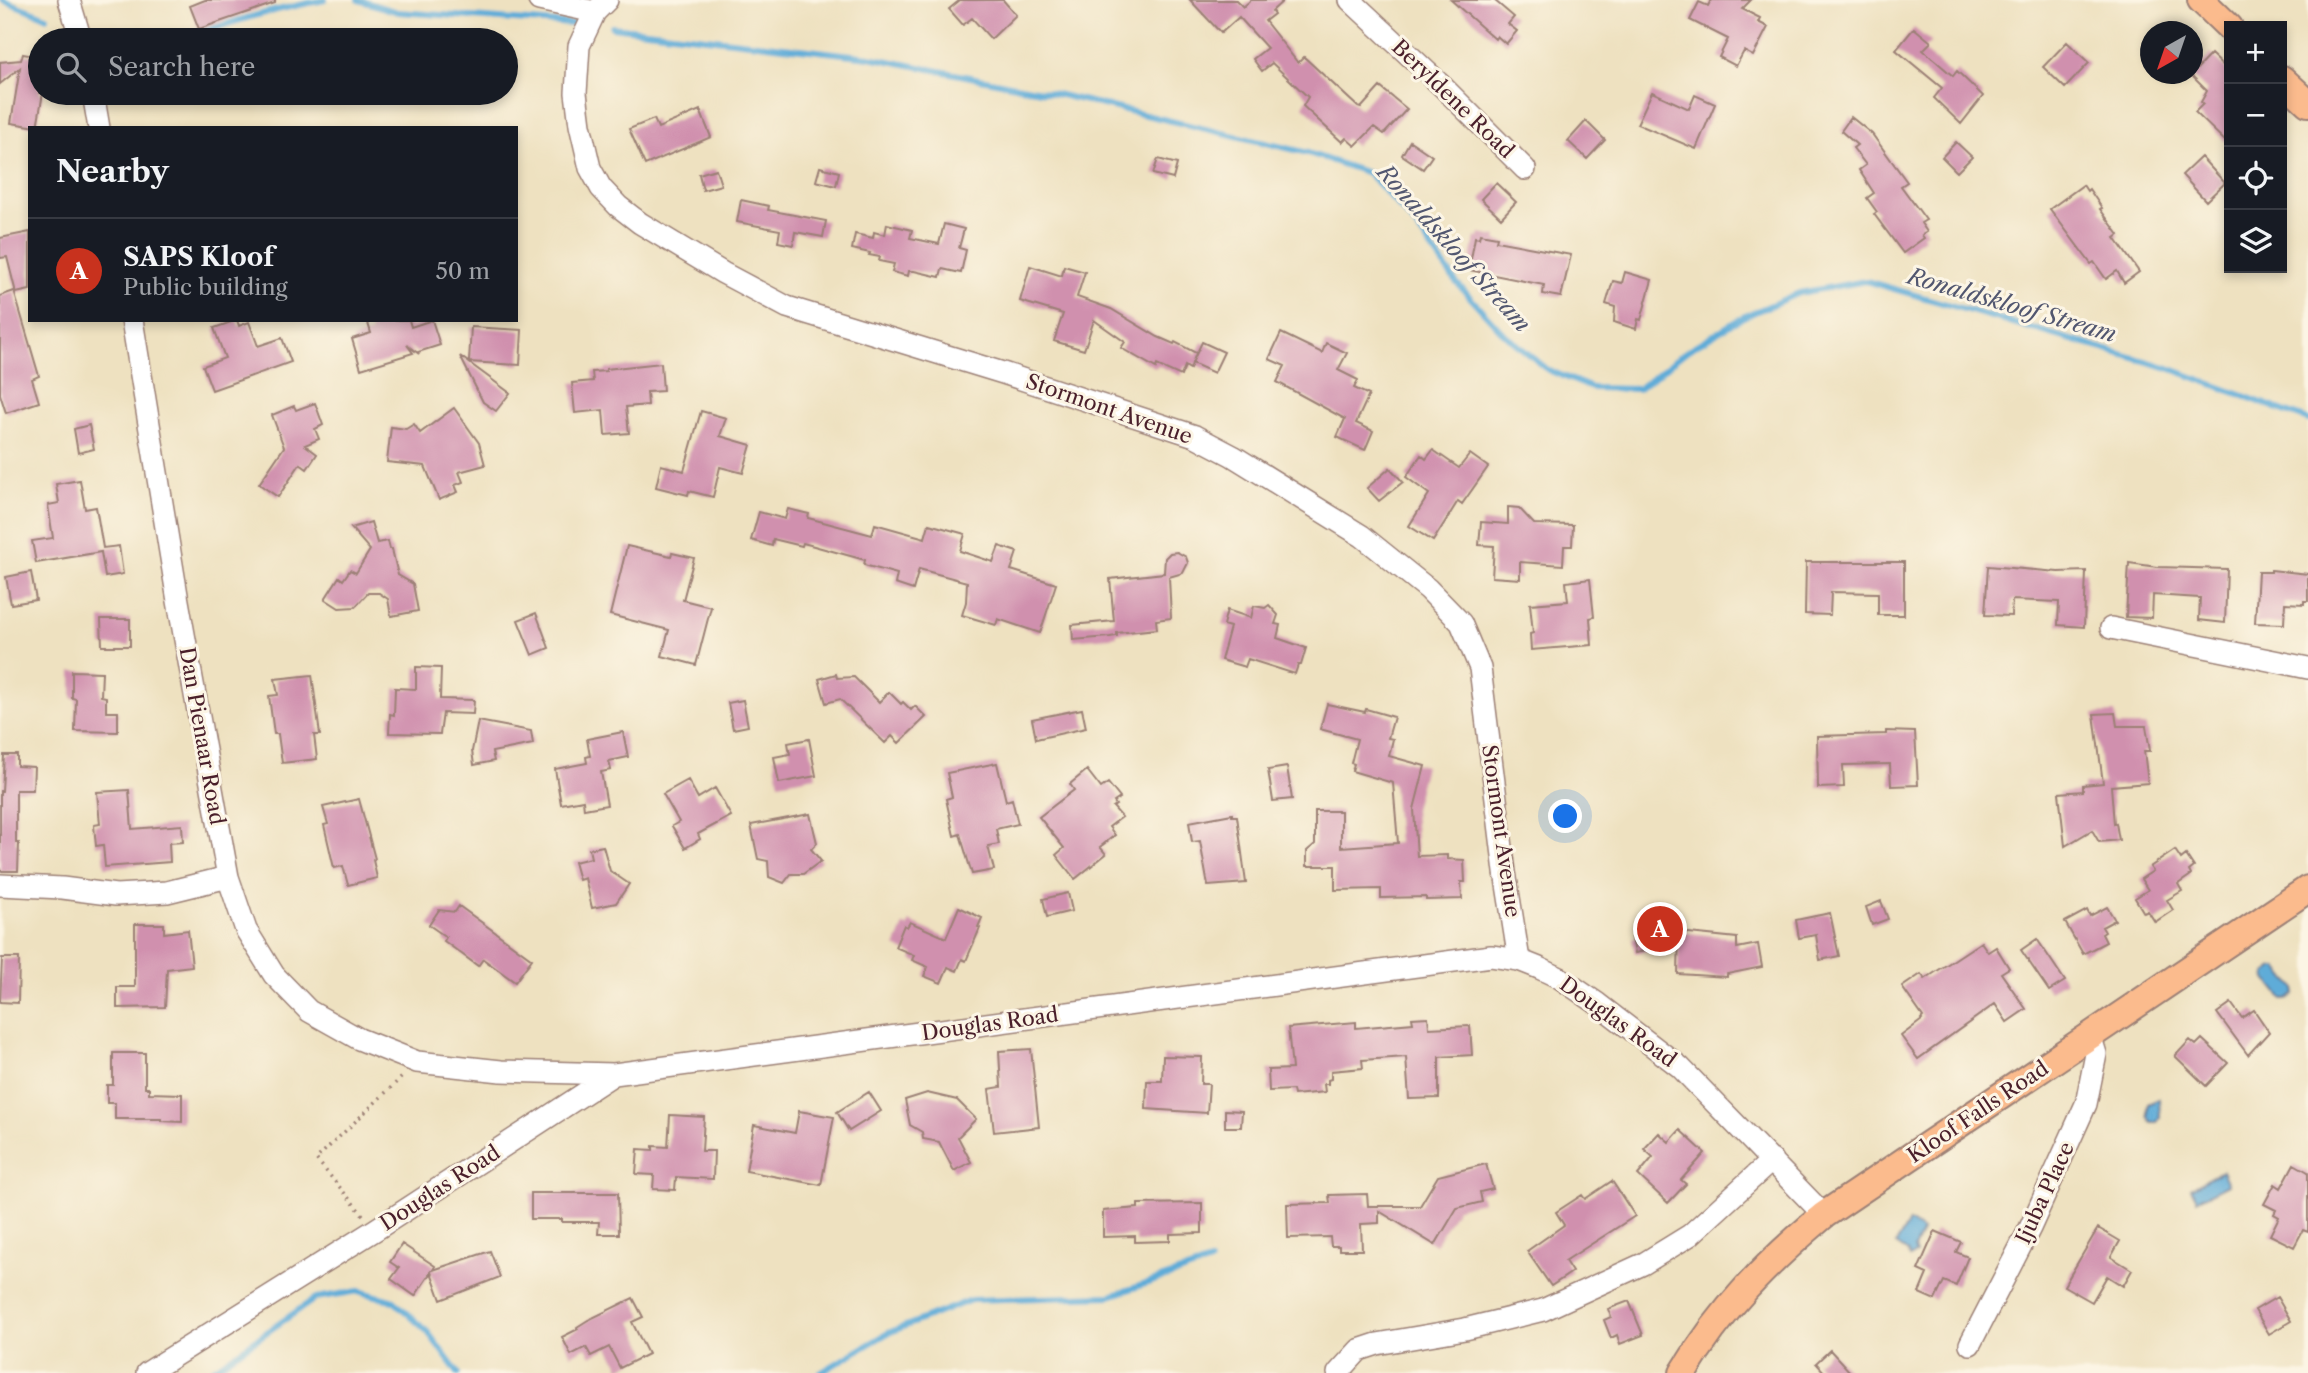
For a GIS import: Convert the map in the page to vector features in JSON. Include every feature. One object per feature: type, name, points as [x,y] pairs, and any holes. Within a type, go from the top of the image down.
[{"type":"main road","points":[[2201,0],[2224,22]]},
{"type":"main road","points":[[2287,84],[2308,103]]},
{"type":"main road","name":"Kloof Falls Road","points":[[1682,1373],[1734,1299],[1776,1255],[1825,1215],[2308,889]]},
{"type":"street","points":[[69,0],[77,28]]},
{"type":"street","points":[[539,0],[601,6]]},
{"type":"street","name":"Beryldene Road","points":[[1350,0],[1525,169]]},
{"type":"street","name":"Stormont Avenue","points":[[601,6],[579,46],[576,93],[580,125],[590,168],[601,188],[640,223],[723,273],[787,307],[1003,373],[1195,436],[1234,456],[1362,536],[1429,589],[1461,623],[1480,668],[1505,872],[1519,960]]},
{"type":"street","points":[[95,105],[99,126]]},
{"type":"street","name":"Dan Pienaar Road","points":[[132,322],[178,601],[228,877],[246,930],[274,975],[309,1011],[359,1039],[417,1062],[501,1071],[614,1074]]},
{"type":"street","points":[[2111,628],[2308,668]]},
{"type":"street","points":[[0,885],[62,888],[116,895],[167,892],[228,877]]},
{"type":"street","name":"Douglas Road","points":[[147,1373],[375,1230],[614,1074],[1490,956],[1519,960],[1560,978],[1680,1067],[1825,1215]]},
{"type":"street","name":"Ijuba Place","points":[[1970,1344],[2030,1227],[2086,1104],[2096,1054],[2090,1035]]},
{"type":"street","points":[[1338,1373],[1359,1350],[1543,1310],[1643,1264],[1690,1235],[1772,1160]]},
{"type":"path","points":[[375,1230],[316,1159],[417,1062]]},
{"type":"water","points":[[2278,968],[2295,988],[2295,994],[2289,999],[2283,999],[2267,979],[2266,974]]},
{"type":"water","points":[[2159,1099],[2160,1118],[2157,1122],[2151,1122],[2148,1104]]},
{"type":"water","points":[[2222,1171],[2228,1184],[2197,1200],[2191,1188]]},
{"type":"water","points":[[1909,1222],[1922,1231],[1914,1249],[1916,1254],[1909,1257],[1908,1252],[1896,1244]]},
{"type":"building","points":[[205,0],[275,0],[275,3],[202,28],[199,28],[190,6]]},
{"type":"building","points":[[960,0],[1003,0],[1016,15],[991,39],[972,18],[963,25],[949,9]]},
{"type":"building","points":[[1190,0],[1236,0],[1243,7],[1251,0],[1284,0],[1265,21],[1298,63],[1304,57],[1358,107],[1361,108],[1380,87],[1407,109],[1384,134],[1374,127],[1355,146],[1346,138],[1342,142],[1303,106],[1308,97],[1272,63],[1262,71],[1253,59],[1267,48],[1239,17],[1221,33]]},
{"type":"building","points":[[1451,0],[1494,0],[1514,17],[1508,24],[1517,31],[1506,44],[1497,36],[1495,39]]},
{"type":"building","points":[[1711,0],[1751,0],[1742,9],[1760,18],[1758,22],[1768,27],[1753,56],[1744,51],[1736,66],[1719,57],[1728,39],[1690,20],[1699,2],[1708,6]]},
{"type":"building","points":[[1914,28],[1931,42],[1923,50],[1953,76],[1957,71],[1983,96],[1961,124],[1934,98],[1942,88],[1896,50]]},
{"type":"building","points":[[2067,42],[2089,63],[2065,88],[2043,67]]},
{"type":"building","points":[[23,54],[28,55],[28,105],[41,105],[37,126],[11,123],[20,68],[0,84],[0,62],[21,60]]},
{"type":"building","points":[[2211,54],[2224,66],[2224,140],[2195,112],[2203,104],[2201,102],[2207,91],[2200,84],[2203,84],[2203,62]]},
{"type":"building","points":[[1652,92],[1689,109],[1695,95],[1715,104],[1696,149],[1637,124]]},
{"type":"building","points":[[700,110],[711,137],[645,165],[629,129],[654,119],[658,128]]},
{"type":"building","points":[[1851,117],[1872,134],[1907,182],[1901,186],[1926,220],[1921,223],[1927,232],[1922,235],[1924,238],[1903,253],[1874,214],[1877,212],[1867,198],[1874,193],[1859,170],[1866,165],[1853,148],[1857,145],[1841,131]]},
{"type":"building","points":[[1586,121],[1605,140],[1587,159],[1568,141]]},
{"type":"building","points":[[1410,141],[1432,156],[1423,169],[1402,155]]},
{"type":"building","points":[[1956,142],[1972,157],[1957,172],[1942,157]]},
{"type":"building","points":[[2201,157],[2224,184],[2206,201],[2182,175]]},
{"type":"building","points":[[1158,159],[1177,164],[1173,179],[1153,174]]},
{"type":"building","points":[[820,167],[839,172],[836,186],[816,181]]},
{"type":"building","points":[[716,169],[721,185],[703,190],[699,174]]},
{"type":"building","points":[[1496,183],[1516,202],[1501,218],[1481,199]]},
{"type":"building","points":[[2083,185],[2102,208],[2100,209],[2119,235],[2115,238],[2139,272],[2124,283],[2117,271],[2106,279],[2094,262],[2091,264],[2050,209]]},
{"type":"building","points":[[741,200],[769,206],[768,210],[826,221],[823,237],[795,232],[793,245],[778,242],[780,230],[737,222]]},
{"type":"building","points":[[887,224],[912,230],[910,238],[939,244],[944,224],[964,229],[959,248],[966,250],[961,273],[942,269],[940,277],[914,271],[909,271],[908,276],[892,272],[894,264],[879,261],[880,257],[852,249],[855,234],[873,238],[874,232],[885,235]]},
{"type":"building","points":[[28,232],[28,290],[16,293],[7,257],[0,258],[0,238]]},
{"type":"building","points":[[1480,234],[1497,237],[1496,241],[1571,255],[1561,297],[1543,294],[1544,285],[1469,270],[1475,237],[1479,238]]},
{"type":"building","points":[[1030,266],[1062,276],[1064,266],[1085,272],[1077,297],[1111,309],[1158,337],[1196,353],[1190,369],[1185,366],[1181,376],[1157,365],[1156,368],[1121,348],[1125,342],[1094,320],[1084,350],[1054,341],[1063,314],[1020,301]]},
{"type":"building","points":[[1625,272],[1652,280],[1636,329],[1614,322],[1615,307],[1606,304],[1613,281],[1622,283]]},
{"type":"building","points":[[14,291],[39,376],[32,379],[39,402],[6,413],[0,394],[0,296]]},
{"type":"building","points":[[231,322],[238,322],[239,326],[249,322],[258,346],[282,338],[291,362],[212,390],[203,366],[225,358],[214,328]]},
{"type":"building","points":[[368,322],[410,322],[411,327],[433,322],[440,345],[418,352],[419,354],[407,345],[413,353],[361,369],[352,339],[371,333]]},
{"type":"building","points":[[471,327],[522,330],[520,365],[469,362]]},
{"type":"building","points":[[1281,333],[1322,353],[1326,343],[1347,353],[1338,370],[1358,380],[1354,388],[1369,395],[1356,423],[1373,431],[1365,450],[1337,437],[1345,419],[1277,382],[1285,366],[1269,359]]},
{"type":"building","points":[[1202,342],[1224,352],[1214,373],[1192,363]]},
{"type":"building","points":[[460,356],[510,393],[496,411],[483,402]]},
{"type":"building","points":[[661,363],[663,391],[647,392],[648,405],[626,407],[629,433],[605,435],[603,410],[575,413],[572,383],[593,381],[592,372]]},
{"type":"building","points":[[315,403],[323,425],[315,429],[319,439],[305,445],[317,454],[307,469],[300,464],[278,497],[259,484],[284,447],[272,415],[294,406],[296,410]]},
{"type":"building","points":[[454,408],[479,443],[485,465],[459,472],[463,482],[455,485],[458,492],[439,500],[425,466],[387,462],[391,427],[406,429],[414,424],[420,433]]},
{"type":"building","points":[[701,411],[726,418],[720,436],[751,445],[743,473],[720,467],[713,497],[689,491],[688,495],[656,487],[661,465],[684,471]]},
{"type":"building","points":[[89,425],[94,449],[78,453],[74,429]]},
{"type":"building","points":[[1433,450],[1459,468],[1470,454],[1488,467],[1462,504],[1458,501],[1433,541],[1409,526],[1429,494],[1406,477],[1421,455],[1426,459]]},
{"type":"building","points":[[1390,468],[1403,482],[1379,501],[1367,488]]},
{"type":"building","points":[[80,480],[85,509],[96,507],[103,548],[119,546],[123,574],[105,577],[101,552],[36,563],[32,541],[53,538],[48,505],[59,503],[56,484]]},
{"type":"building","points":[[1508,507],[1519,508],[1534,524],[1573,525],[1572,546],[1564,546],[1563,565],[1520,562],[1520,579],[1492,577],[1494,546],[1479,545],[1481,522],[1508,524]]},
{"type":"building","points":[[788,509],[809,514],[808,518],[872,535],[875,524],[925,538],[929,524],[965,534],[960,551],[993,562],[999,546],[1017,552],[1011,570],[1056,584],[1040,633],[998,619],[996,625],[962,615],[967,582],[919,569],[913,590],[895,584],[897,574],[864,565],[865,560],[803,543],[802,546],[773,539],[772,546],[751,540],[759,512],[785,519]]},
{"type":"building","points":[[371,522],[377,543],[388,541],[398,575],[413,584],[418,611],[391,616],[388,599],[379,593],[368,593],[355,607],[339,608],[325,599],[339,577],[343,580],[350,570],[356,573],[370,550],[351,528]]},
{"type":"building","points":[[627,546],[694,558],[683,600],[711,607],[696,665],[662,656],[669,630],[610,615]]},
{"type":"building","points":[[1177,552],[1186,557],[1188,563],[1183,573],[1169,577],[1171,618],[1156,620],[1157,629],[1073,640],[1072,625],[1114,621],[1110,579],[1164,573],[1165,558],[1170,553]]},
{"type":"building","points":[[1806,562],[1904,562],[1904,615],[1878,615],[1878,593],[1831,592],[1830,615],[1805,614]]},
{"type":"building","points":[[2129,563],[2158,567],[2227,569],[2225,623],[2199,620],[2200,598],[2153,595],[2152,618],[2126,617]]},
{"type":"building","points":[[1988,566],[2058,572],[2086,571],[2084,627],[2058,625],[2059,602],[2012,600],[2011,616],[1985,615]]},
{"type":"building","points":[[2271,570],[2308,574],[2308,601],[2304,601],[2304,604],[2285,603],[2284,624],[2255,623],[2258,572]]},
{"type":"building","points":[[31,572],[36,600],[11,604],[6,577]]},
{"type":"building","points":[[1590,579],[1594,617],[1590,618],[1592,645],[1531,650],[1530,634],[1533,633],[1530,604],[1568,601],[1566,582]]},
{"type":"building","points":[[1269,605],[1278,615],[1275,624],[1280,625],[1277,638],[1306,648],[1295,674],[1248,659],[1245,667],[1221,660],[1230,627],[1223,625],[1227,610],[1251,618],[1254,606],[1265,608]]},
{"type":"building","points":[[536,613],[549,648],[532,655],[518,620]]},
{"type":"building","points":[[101,619],[130,619],[130,646],[102,646]]},
{"type":"building","points":[[416,667],[441,668],[440,699],[474,700],[473,714],[443,713],[440,734],[389,733],[390,714],[394,715],[395,688],[416,689]]},
{"type":"building","points":[[72,671],[102,672],[101,696],[106,697],[106,712],[118,712],[118,732],[75,731],[76,699],[72,698]]},
{"type":"building","points":[[836,674],[837,678],[854,677],[879,702],[889,692],[901,704],[903,702],[911,710],[915,706],[926,717],[899,743],[892,736],[885,743],[840,699],[826,703],[819,679]]},
{"type":"building","points":[[312,675],[320,735],[314,735],[317,759],[282,763],[278,734],[274,734],[269,696],[278,695],[275,679]]},
{"type":"building","points":[[743,700],[748,726],[733,729],[728,703]]},
{"type":"building","points":[[1327,704],[1365,712],[1366,709],[1394,717],[1388,738],[1393,739],[1389,756],[1425,766],[1414,809],[1417,856],[1447,855],[1447,859],[1464,860],[1465,882],[1461,882],[1462,899],[1381,898],[1381,889],[1335,890],[1335,866],[1307,866],[1307,851],[1315,844],[1315,811],[1341,811],[1341,847],[1398,843],[1393,783],[1352,771],[1354,764],[1351,763],[1357,739],[1320,729]]},
{"type":"building","points":[[1082,709],[1086,728],[1036,739],[1032,719]]},
{"type":"building","points":[[2115,713],[2117,726],[2146,726],[2150,751],[2144,751],[2148,783],[2111,786],[2114,824],[2116,823],[2119,840],[2099,842],[2092,830],[2065,846],[2059,793],[2083,791],[2083,785],[2103,783],[2094,714]]},
{"type":"building","points":[[478,721],[531,731],[533,744],[492,752],[494,761],[474,765],[472,751]]},
{"type":"building","points":[[1886,731],[1915,732],[1918,785],[1891,786],[1890,764],[1843,765],[1844,787],[1818,788],[1817,736],[1886,734]]},
{"type":"building","points":[[623,732],[628,757],[609,761],[611,770],[601,772],[607,805],[584,809],[583,800],[561,804],[555,769],[587,763],[586,757],[590,756],[587,739]]},
{"type":"building","points":[[809,739],[816,776],[779,783],[774,757],[790,754],[788,743]]},
{"type":"building","points":[[4,755],[17,755],[17,766],[34,767],[33,790],[16,790],[18,871],[0,871],[0,791]]},
{"type":"building","points":[[997,763],[1006,801],[1012,799],[1018,824],[996,829],[999,844],[988,846],[994,870],[972,874],[960,834],[954,836],[946,799],[952,797],[947,773]]},
{"type":"building","points":[[1287,767],[1292,799],[1273,801],[1268,770]]},
{"type":"building","points":[[1087,770],[1101,788],[1108,783],[1120,798],[1114,802],[1116,805],[1113,807],[1122,817],[1109,827],[1115,835],[1100,847],[1106,854],[1075,879],[1056,855],[1064,848],[1039,817],[1074,790],[1070,784]]},
{"type":"building","points":[[688,780],[698,798],[715,788],[731,816],[698,834],[700,839],[685,848],[672,826],[679,822],[663,794]]},
{"type":"building","points":[[129,790],[132,829],[182,825],[183,842],[169,843],[170,862],[105,867],[103,845],[96,846],[94,825],[100,824],[97,792]]},
{"type":"building","points":[[359,799],[375,859],[377,878],[348,885],[343,866],[334,868],[324,825],[328,824],[323,807]]},
{"type":"building","points":[[810,814],[817,843],[811,849],[821,861],[803,874],[791,874],[784,883],[769,877],[768,861],[758,859],[751,825]]},
{"type":"building","points":[[1232,814],[1237,816],[1246,883],[1208,886],[1200,841],[1192,842],[1189,822]]},
{"type":"building","points":[[603,846],[610,871],[629,884],[616,903],[592,908],[585,878],[579,880],[574,862],[591,858],[589,849]]},
{"type":"building","points":[[2175,850],[2181,859],[2186,855],[2194,867],[2189,871],[2191,875],[2178,884],[2182,891],[2167,900],[2173,910],[2155,922],[2148,911],[2144,913],[2135,898],[2148,890],[2141,879],[2153,871],[2150,867]]},
{"type":"building","points":[[1068,893],[1072,911],[1047,917],[1043,899]]},
{"type":"building","points":[[1881,901],[1888,919],[1872,925],[1866,907]]},
{"type":"building","points":[[459,906],[532,959],[515,982],[483,959],[478,966],[444,941],[446,937],[429,925],[439,910],[455,912]]},
{"type":"building","points":[[959,907],[982,918],[978,927],[980,928],[966,961],[962,959],[957,971],[948,967],[941,983],[924,976],[928,967],[912,960],[914,955],[895,947],[904,925],[907,927],[910,922],[946,938]]},
{"type":"building","points":[[2107,907],[2115,920],[2102,927],[2106,942],[2083,954],[2065,922],[2087,910],[2090,916]]},
{"type":"building","points":[[1830,913],[1839,956],[1820,960],[1816,935],[1799,938],[1796,920]]},
{"type":"building","points":[[135,924],[164,924],[164,933],[188,930],[192,966],[167,969],[165,1007],[117,1008],[117,987],[135,987]]},
{"type":"building","points":[[1675,929],[1679,944],[1635,953],[1632,938]]},
{"type":"building","points":[[1679,932],[1737,938],[1737,948],[1758,944],[1762,967],[1727,974],[1727,977],[1678,974]]},
{"type":"building","points":[[2037,939],[2065,981],[2049,991],[2021,950]]},
{"type":"building","points":[[1981,942],[1988,952],[1996,947],[2009,968],[2001,973],[2026,1009],[2007,1022],[1995,1004],[1918,1059],[1901,1036],[1923,1017],[1902,987],[1921,974],[1925,979]]},
{"type":"building","points":[[2,958],[19,958],[18,1003],[0,1002]]},
{"type":"building","points":[[2231,1003],[2242,1018],[2254,1010],[2269,1032],[2248,1055],[2217,1013]]},
{"type":"building","points":[[1428,1017],[1429,1028],[1470,1026],[1472,1055],[1439,1057],[1439,1098],[1409,1099],[1406,1057],[1362,1060],[1363,1068],[1331,1071],[1331,1079],[1328,1084],[1324,1084],[1325,1092],[1294,1095],[1293,1090],[1269,1091],[1268,1070],[1292,1069],[1288,1028],[1356,1022],[1356,1028],[1413,1023],[1412,1018]]},
{"type":"building","points":[[2202,1039],[2228,1063],[2206,1086],[2175,1056],[2190,1040],[2196,1045]]},
{"type":"building","points":[[1031,1049],[1039,1127],[994,1132],[989,1089],[1001,1087],[999,1051]]},
{"type":"building","points":[[113,1053],[145,1053],[145,1088],[149,1088],[149,1093],[182,1094],[182,1122],[115,1119],[115,1103],[107,1103],[107,1085],[113,1085]]},
{"type":"building","points":[[1163,1056],[1202,1057],[1201,1084],[1209,1084],[1207,1113],[1146,1109],[1147,1081],[1162,1081]]},
{"type":"building","points":[[869,1092],[881,1111],[849,1131],[837,1112]]},
{"type":"building","points":[[927,1093],[957,1100],[976,1119],[958,1137],[971,1162],[954,1171],[939,1142],[923,1139],[922,1132],[910,1125],[905,1100]]},
{"type":"building","points":[[1225,1110],[1242,1111],[1241,1127],[1225,1127]]},
{"type":"building","points":[[799,1111],[834,1117],[821,1185],[746,1171],[754,1125],[795,1133]]},
{"type":"building","points":[[670,1115],[704,1117],[702,1151],[714,1151],[713,1179],[676,1177],[675,1190],[653,1189],[654,1175],[636,1174],[638,1149],[668,1147]]},
{"type":"building","points":[[1680,1130],[1705,1153],[1681,1180],[1686,1184],[1668,1203],[1638,1175],[1653,1157],[1644,1149],[1659,1133],[1669,1142]]},
{"type":"building","points":[[1486,1164],[1493,1189],[1480,1192],[1482,1202],[1457,1208],[1435,1245],[1379,1211],[1379,1223],[1361,1224],[1362,1250],[1339,1250],[1339,1246],[1331,1246],[1330,1237],[1288,1238],[1287,1204],[1330,1203],[1329,1195],[1367,1194],[1368,1206],[1420,1206],[1438,1176]]},
{"type":"building","points":[[2294,1164],[2308,1172],[2308,1232],[2303,1230],[2294,1247],[2270,1235],[2279,1217],[2274,1214],[2276,1210],[2264,1204],[2275,1184],[2281,1188]]},
{"type":"building","points":[[1612,1181],[1635,1216],[1565,1261],[1572,1272],[1551,1286],[1527,1251],[1564,1225],[1556,1212],[1582,1195],[1585,1199]]},
{"type":"building","points":[[531,1193],[618,1193],[619,1234],[598,1234],[599,1222],[531,1219]]},
{"type":"building","points":[[1202,1203],[1202,1233],[1170,1234],[1170,1241],[1135,1242],[1135,1236],[1103,1237],[1103,1211],[1138,1208],[1138,1204]]},
{"type":"building","points":[[2098,1228],[2120,1241],[2111,1257],[2132,1270],[2123,1286],[2107,1276],[2092,1302],[2064,1286]]},
{"type":"building","points":[[1935,1231],[1961,1242],[1956,1252],[1968,1257],[1956,1286],[1944,1281],[1935,1300],[1919,1293],[1927,1274],[1918,1270]]},
{"type":"building","points":[[402,1244],[435,1266],[433,1270],[490,1251],[500,1277],[441,1300],[431,1272],[415,1296],[391,1279],[399,1268],[390,1262]]},
{"type":"building","points":[[2277,1297],[2291,1321],[2269,1334],[2255,1310]]},
{"type":"building","points":[[633,1298],[643,1317],[632,1322],[648,1354],[620,1368],[609,1347],[591,1356],[586,1347],[571,1355],[562,1337],[588,1320]]},
{"type":"building","points":[[1629,1301],[1643,1335],[1620,1344],[1617,1335],[1611,1338],[1604,1320],[1611,1317],[1608,1309]]},
{"type":"building","points":[[1830,1350],[1851,1373],[1825,1373],[1816,1363]]},
{"type":"waterway","name":"Ronaldskloof Stream","points":[[2,0],[47,17]]},
{"type":"waterway","name":"Ronaldskloof Stream","points":[[216,28],[253,16],[325,0]]},
{"type":"waterway","name":"Ronaldskloof Stream","points":[[358,0],[398,12],[573,24]]},
{"type":"waterway","name":"Ronaldskloof Stream","points":[[612,27],[869,57],[1056,94],[1308,153],[1368,173],[1412,221],[1456,282],[1501,331],[1548,370],[1592,388],[1638,389],[1688,350],[1743,317],[1799,293],[1866,281],[2166,367],[2308,420]]},
{"type":"waterway","points":[[820,1373],[888,1333],[971,1300],[1110,1296],[1210,1262]]},
{"type":"waterway","points":[[208,1373],[316,1298],[359,1291],[394,1301],[427,1331],[458,1373]]},
{"type":"place","name":"SAPS Kloof","points":[[1660,929]]}]
